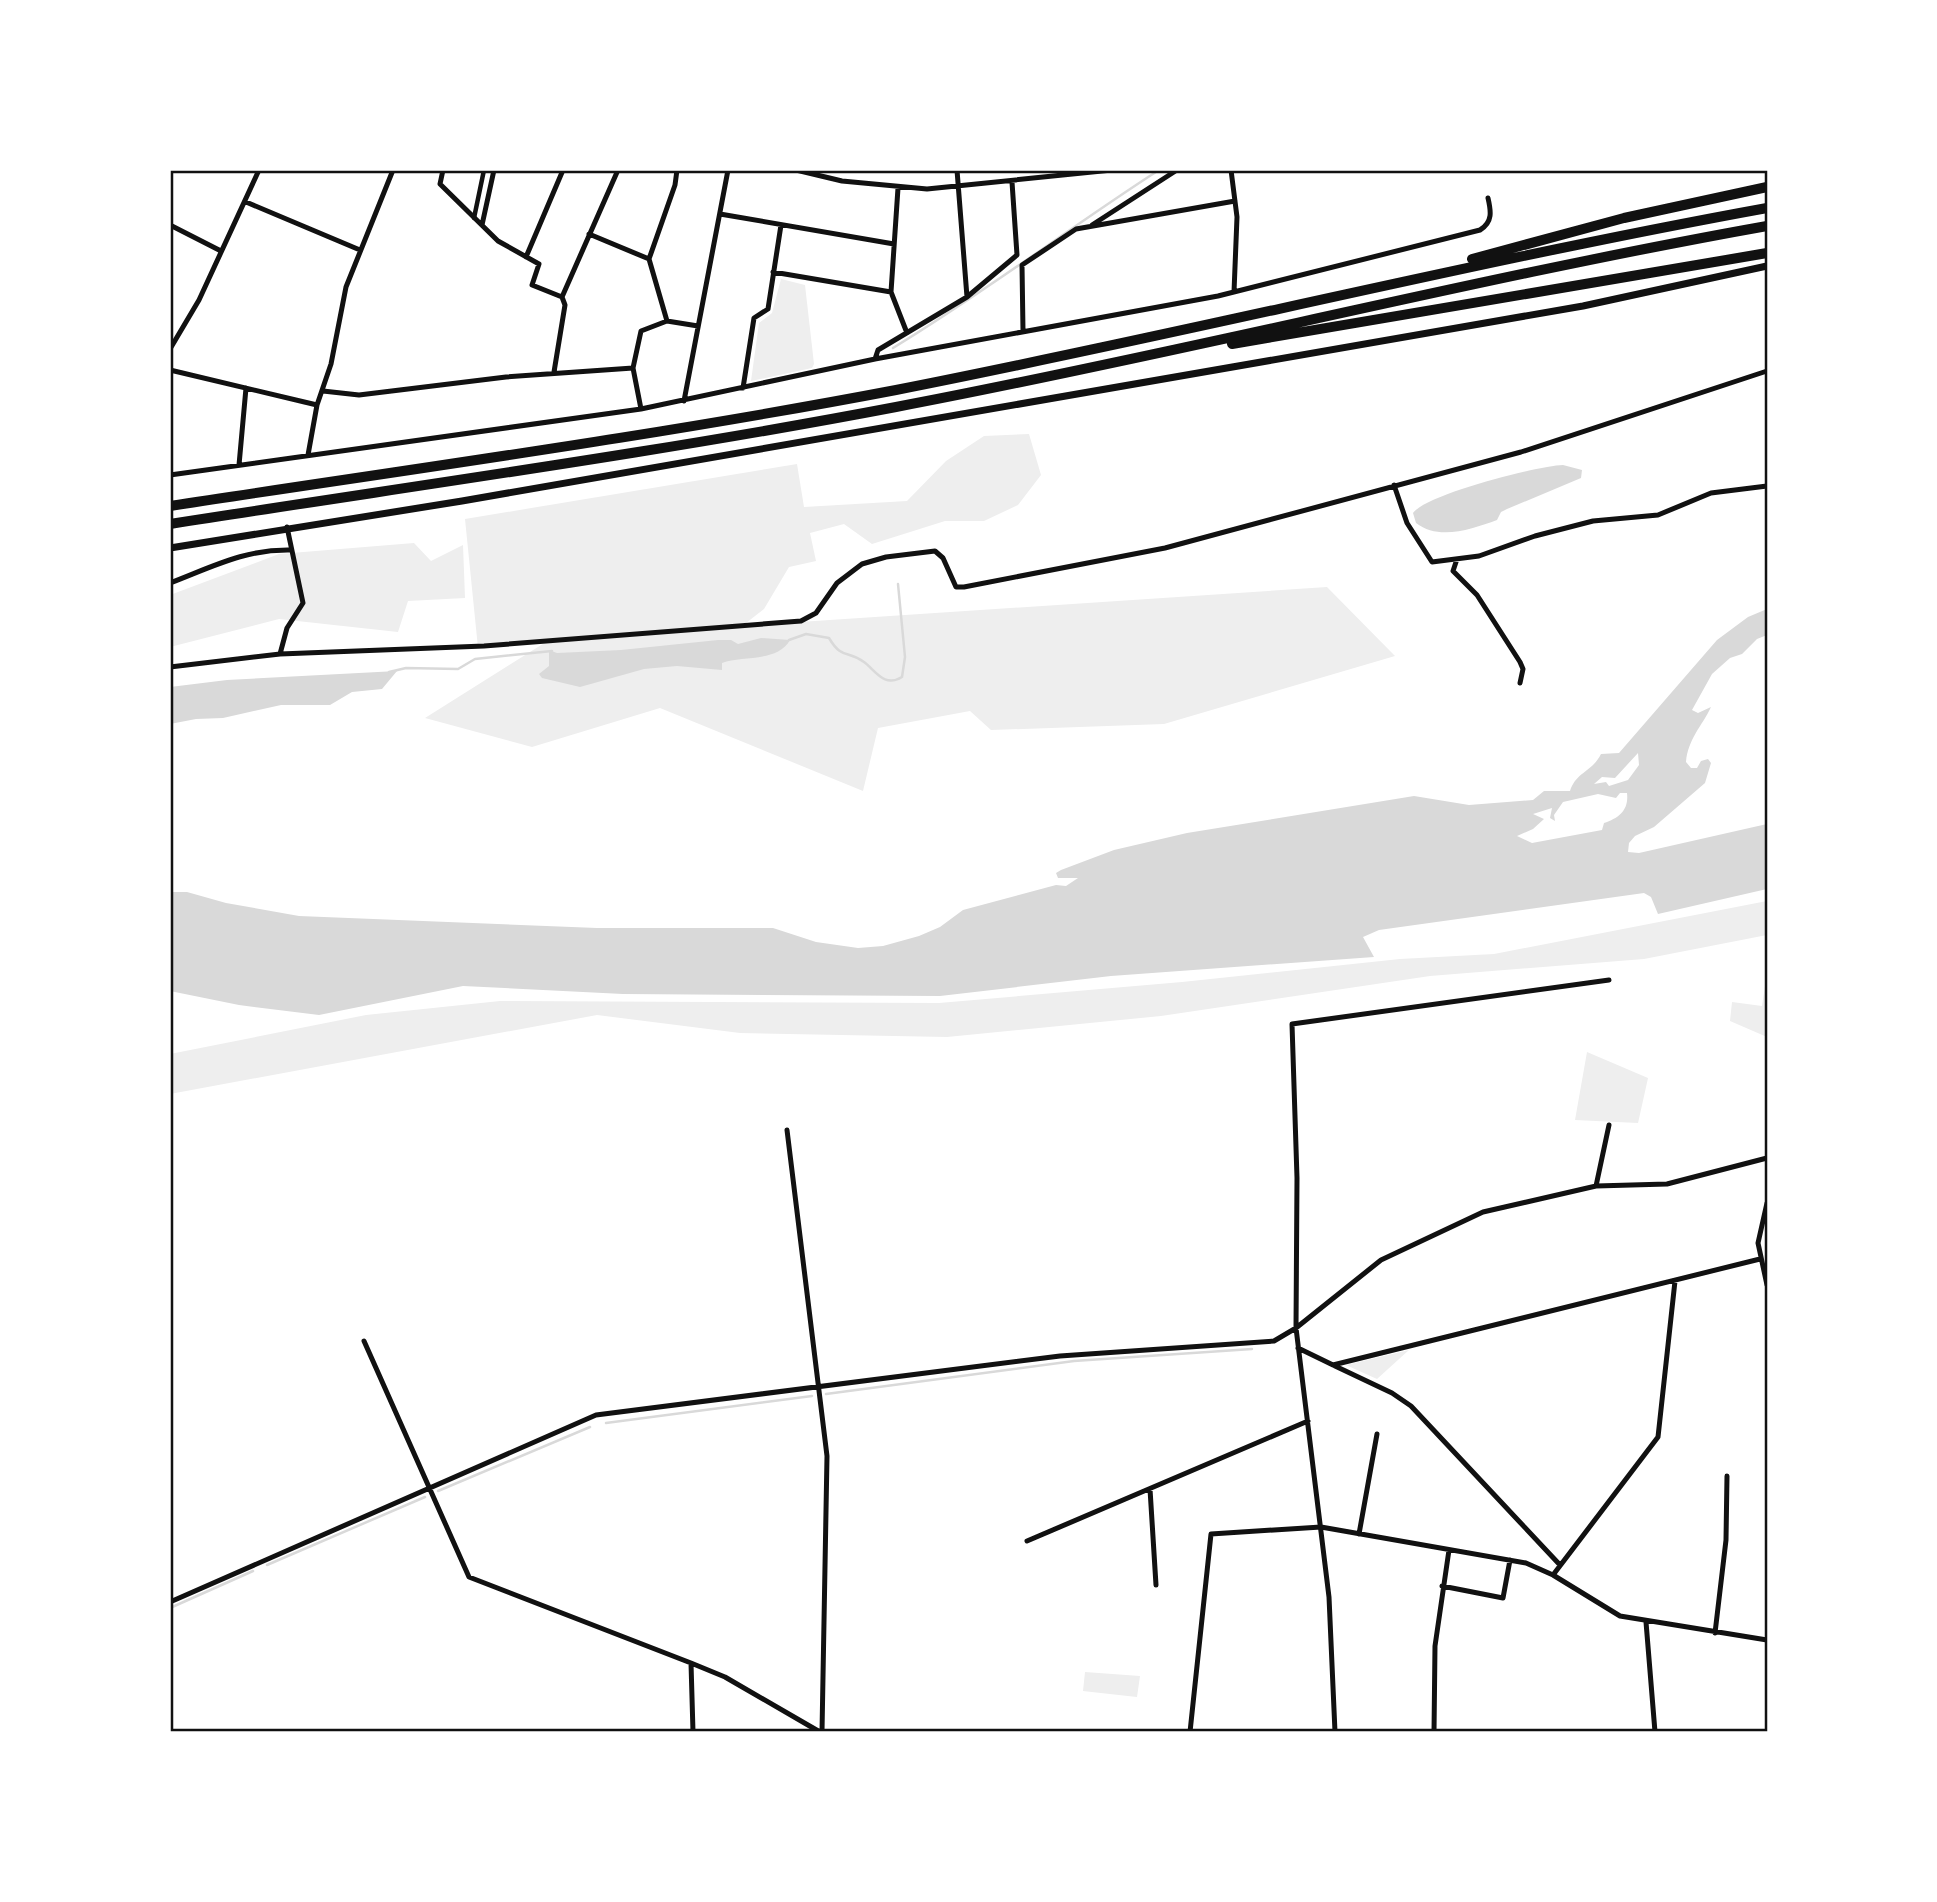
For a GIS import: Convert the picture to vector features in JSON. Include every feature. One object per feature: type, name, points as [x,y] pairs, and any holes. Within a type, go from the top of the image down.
[{"type":"highway","points":[[1385,284],[1518,245],[1767,187]]},
{"type":"highway","points":[[170,506],[800,407],[1112,346],[1573,244],[1767,208]]},
{"type":"highway","points":[[1104,366],[1487,279],[1767,226]]},
{"type":"highway","points":[[170,524],[789,426],[1104,366],[1767,253]]},
{"type":"street","points":[[170,349],[200,300],[259,170]]},
{"type":"street","points":[[308,455],[317,405],[323,391],[346,287],[393,170]]},
{"type":"street","points":[[443,170],[440,184],[474,218],[498,241],[539,264],[532,285],[562,297]]},
{"type":"street","points":[[474,218],[484,170]]},
{"type":"street","points":[[482,225],[494,170]]},
{"type":"street","points":[[526,257],[564,170]]},
{"type":"street","points":[[554,372],[565,305],[562,297],[618,170]]},
{"type":"street","points":[[667,321],[649,259],[675,185],[677,170]]},
{"type":"street","points":[[684,401],[728,170]]},
{"type":"street","points":[[798,170],[842,181],[898,188],[958,187],[1112,170]]},
{"type":"street","points":[[957,170],[967,297]]},
{"type":"street","points":[[1092,225],[1177,170]]},
{"type":"street","points":[[1231,170],[1235,201],[1234,292]]},
{"type":"street","points":[[875,359],[878,350],[967,297],[1017,256],[1012,182]]},
{"type":"street","points":[[898,188],[891,292],[907,333]]},
{"type":"street","points":[[170,475],[641,409],[875,359],[1234,292],[1480,230],[1491,217],[1488,198]]},
{"type":"street","points":[[1023,331],[1022,265],[1076,229],[1235,201]]},
{"type":"street","points":[[246,202],[360,250]]},
{"type":"street","points":[[720,214],[894,244]]},
{"type":"street","points":[[170,225],[221,251]]},
{"type":"street","points":[[743,388],[754,318],[768,309],[781,225]]},
{"type":"street","points":[[589,234],[649,259]]},
{"type":"street","points":[[170,548],[287,527],[474,499],[1583,306],[1767,266]]},
{"type":"street","points":[[773,272],[891,292]]},
{"type":"street","points":[[641,409],[634,368],[640,331],[667,321],[698,326]]},
{"type":"street","points":[[323,391],[359,395],[554,372],[634,368]]},
{"type":"street","points":[[170,370],[317,405]]},
{"type":"street","points":[[170,667],[280,654],[484,646],[801,621],[816,613],[837,583],[871,560],[934,551],[943,558],[956,587],[978,587],[1165,548],[1521,452],[1767,371]]},
{"type":"street","points":[[239,465],[246,388]]},
{"type":"street","points":[[1394,485],[1407,523],[1432,562],[1457,559],[1594,521],[1658,514],[1711,493],[1767,486]]},
{"type":"street","points":[[280,654],[287,628],[303,603],[287,527]]},
{"type":"street","points":[[170,583],[221,565],[241,554],[291,550]]},
{"type":"street","points":[[1457,559],[1453,571],[1477,595],[1520,662],[1523,669],[1520,683]]},
{"type":"street","points":[[1335,1732],[1329,1597],[1296,1328],[1297,1178],[1292,1024],[1609,980]]},
{"type":"street","points":[[1596,1186],[1609,1125]]},
{"type":"street","points":[[364,1341],[469,1577],[725,1677],[821,1732],[827,1456],[787,1130]]},
{"type":"street","points":[[170,1602],[596,1415],[1060,1356],[1275,1341],[1296,1328],[1381,1259],[1483,1212],[1596,1186],[1667,1184],[1767,1158]]},
{"type":"street","points":[[1767,1203],[1758,1233],[1760,1259],[1767,1285]]},
{"type":"street","points":[[1333,1365],[1760,1259]]},
{"type":"street","points":[[1553,1575],[1658,1437],[1675,1281]]},
{"type":"street","points":[[1298,1348],[1392,1393],[1411,1406],[1560,1565]]},
{"type":"street","points":[[1027,1541],[1308,1421]]},
{"type":"street","points":[[1359,1534],[1377,1434]]},
{"type":"street","points":[[1714,1633],[1726,1540],[1727,1476]]},
{"type":"street","points":[[1150,1489],[1156,1585]]},
{"type":"street","points":[[1190,1732],[1211,1534],[1321,1527],[1526,1563],[1553,1575],[1620,1616],[1767,1640]]},
{"type":"street","points":[[1434,1732],[1435,1646],[1449,1550]]},
{"type":"street","points":[[1442,1586],[1503,1598],[1510,1560]]},
{"type":"street","points":[[1646,1622],[1654,1732]]},
{"type":"street","points":[[691,1663],[694,1732]]},
{"type":"shaded area","points":[[781,279],[805,285],[814,364],[812,368],[751,381],[759,323],[772,313]]},
{"type":"shaded area","points":[[1029,434],[1041,475],[1018,505],[984,521],[945,521],[872,544],[844,524],[810,533],[816,561],[789,567],[764,609],[746,623],[680,630],[1327,587],[1395,656],[1164,724],[991,730],[970,711],[878,728],[863,791],[660,708],[532,747],[425,718],[546,642],[478,648],[465,519],[797,464],[804,507],[907,501],[946,461],[984,436]]},
{"type":"shaded area","points":[[1563,465],[1582,470],[1581,478],[1501,512],[1497,520],[1456,532],[1435,531],[1416,523],[1413,513],[1439,498],[1508,476]]},
{"type":"shaded area","points":[[414,543],[431,561],[463,545],[465,598],[408,601],[398,632],[279,619],[170,647],[170,595],[279,554]]},
{"type":"shaded area","points":[[1767,609],[1767,635],[1757,639],[1742,654],[1730,658],[1712,674],[1692,710],[1698,713],[1711,707],[1692,740],[1686,762],[1691,768],[1697,768],[1701,761],[1708,759],[1711,763],[1705,783],[1654,827],[1635,836],[1629,843],[1628,852],[1639,853],[1767,824],[1767,889],[1658,914],[1651,897],[1644,893],[1379,930],[1363,937],[1374,957],[1111,976],[940,996],[623,994],[463,986],[319,1015],[239,1005],[170,991],[170,892],[187,892],[226,903],[299,916],[597,928],[773,928],[816,942],[858,948],[883,946],[919,936],[940,927],[963,910],[1056,885],[1066,886],[1078,878],[1058,878],[1056,873],[1061,870],[1114,850],[1187,833],[1414,796],[1469,805],[1533,800],[1544,791],[1570,791],[1576,780],[1601,754],[1619,753],[1717,640],[1748,617]],"holes":[[[1638,753],[1639,765],[1628,780],[1609,786],[1606,782],[1594,784],[1602,777],[1615,778]],[[1620,793],[1627,793],[1625,809],[1614,819],[1604,823],[1602,830],[1532,843],[1517,836],[1533,829],[1544,819],[1533,814],[1552,808],[1550,818],[1555,821],[1554,815],[1563,802],[1598,794],[1616,798]]]},
{"type":"shaded area","points":[[761,638],[790,640],[777,652],[722,663],[722,670],[677,666],[644,669],[580,687],[542,678],[539,674],[549,666],[549,650],[557,653],[621,650],[718,640],[731,640],[738,644]]},
{"type":"shaded area","points":[[397,671],[382,689],[352,692],[330,705],[281,705],[223,718],[170,724],[170,687],[227,680]]},
{"type":"shaded area","points":[[1767,901],[1767,935],[1644,959],[1430,976],[1161,1016],[947,1037],[740,1033],[597,1015],[170,1094],[170,1054],[366,1015],[500,1001],[939,1003],[1182,982],[1400,959],[1494,954]]},
{"type":"shaded area","points":[[1767,973],[1767,1037],[1730,1021],[1732,1002],[1762,1006]]},
{"type":"shaded area","points":[[1587,1052],[1648,1078],[1638,1123],[1575,1120]]},
{"type":"shaded area","points":[[1409,1350],[1377,1379],[1346,1365]]},
{"type":"shaded area","points":[[1085,1672],[1140,1676],[1137,1697],[1083,1691]]},
{"type":"waterway","points":[[893,348],[1159,170]]},
{"type":"waterway","points":[[789,640],[806,634],[829,638],[838,649],[858,658],[881,677],[890,681],[902,677],[905,657],[898,584]]},
{"type":"waterway","points":[[389,672],[406,668],[458,669],[475,659],[552,651]]},
{"type":"waterway","points":[[826,1394],[1074,1361],[1252,1349]]},
{"type":"waterway","points":[[606,1423],[812,1396]]},
{"type":"waterway","points":[[438,1491],[590,1427]]},
{"type":"waterway","points":[[267,1565],[425,1497]]},
{"type":"waterway","points":[[170,1608],[253,1571]]}]
